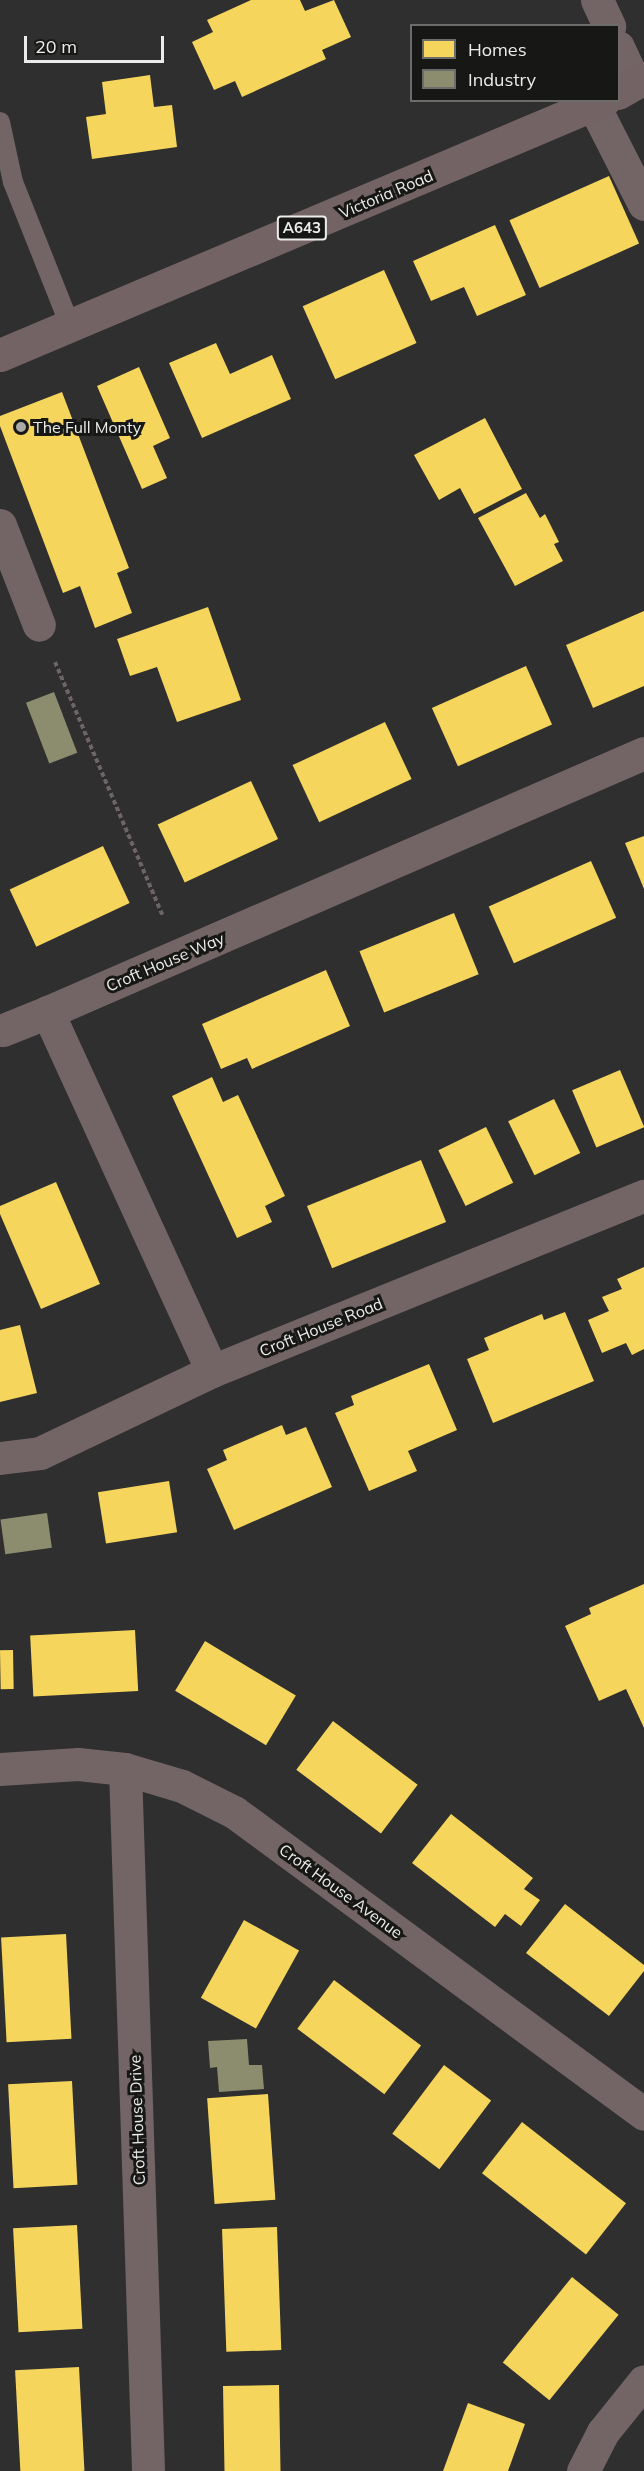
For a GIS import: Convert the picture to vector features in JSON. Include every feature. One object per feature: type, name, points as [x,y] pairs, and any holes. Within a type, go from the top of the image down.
[{"type":"main road","name":"Victoria Road","points":[[0,355],[596,102]]},
{"type":"street","points":[[597,0],[608,24]]},
{"type":"street","points":[[620,96],[644,204]]},
{"type":"street","points":[[0,525],[39,625]]},
{"type":"street","name":"Croft House Way","points":[[3,1030],[644,753]]},
{"type":"street","points":[[48,1012],[213,1371]]},
{"type":"street","name":"Croft House Road","points":[[0,1458],[40,1453],[213,1371],[644,1196]]},
{"type":"street","name":"Croft House Avenue","points":[[0,1769],[78,1764],[125,1768],[182,1786],[234,1812],[644,2114]]},
{"type":"street","name":"Croft House Drive","points":[[125,1768],[148,2471]]},
{"type":"street","points":[[583,2471],[603,2432],[644,2381]]},
{"type":"lane","points":[[0,122],[13,182],[70,326]]},
{"type":"path","points":[[39,625],[180,955]]},
{"type":"building: Homes","points":[[251,0],[300,0],[305,11],[334,0],[351,37],[322,50],[326,59],[242,97],[235,81],[214,90],[192,42],[213,32],[207,20]]},
{"type":"building: Homes","points":[[150,75],[154,107],[172,105],[177,147],[92,159],[86,117],[106,114],[102,82]]},
{"type":"building: Homes","points":[[609,176],[639,244],[540,288],[509,220]]},
{"type":"building: Homes","points":[[495,225],[526,295],[477,316],[464,287],[431,301],[413,261]]},
{"type":"building: Homes","points":[[384,270],[417,343],[335,379],[303,306]]},
{"type":"building: Homes","points":[[216,343],[230,374],[272,355],[291,399],[202,438],[169,363]]},
{"type":"building: Homes","points":[[139,367],[170,438],[153,446],[167,478],[142,489],[97,386]]},
{"type":"building: Homes","points":[[62,392],[129,568],[117,573],[132,613],[95,628],[80,586],[63,593],[0,426],[0,416]]},
{"type":"building: Homes","points":[[485,418],[522,489],[474,514],[460,488],[439,500],[414,455]]},
{"type":"building: Homes","points":[[526,493],[540,518],[545,514],[559,542],[554,544],[563,561],[515,586],[478,518]]},
{"type":"building: Homes","points":[[208,607],[241,700],[177,722],[157,667],[130,676],[117,639]]},
{"type":"building: Homes","points":[[644,611],[644,686],[593,708],[566,645]]},
{"type":"building: Homes","points":[[526,666],[552,724],[458,766],[432,708]]},
{"type":"building: Homes","points":[[385,722],[412,779],[319,822],[293,765]]},
{"type":"building: Homes","points":[[251,781],[278,839],[185,883],[158,825]]},
{"type":"building: Homes","points":[[644,836],[644,889],[625,843]]},
{"type":"building: Homes","points":[[103,846],[130,903],[36,947],[10,890]]},
{"type":"building: Homes","points":[[591,861],[616,918],[514,963],[489,907]]},
{"type":"building: Homes","points":[[454,913],[479,974],[384,1012],[359,951]]},
{"type":"building: Homes","points":[[326,970],[350,1026],[252,1069],[247,1058],[221,1069],[202,1024]]},
{"type":"building: Homes","points":[[620,1070],[644,1127],[596,1147],[572,1090]]},
{"type":"building: Homes","points":[[212,1077],[223,1102],[238,1095],[285,1196],[265,1206],[272,1222],[237,1238],[172,1096]]},
{"type":"building: Homes","points":[[554,1099],[580,1153],[534,1175],[508,1121]]},
{"type":"building: Homes","points":[[486,1127],[513,1183],[466,1206],[438,1150]]},
{"type":"building: Homes","points":[[421,1160],[446,1222],[332,1268],[307,1206]]},
{"type":"building: Homes","points":[[56,1182],[100,1284],[41,1309],[0,1214],[0,1206]]},
{"type":"building: Homes","points":[[644,1267],[644,1349],[632,1355],[626,1343],[602,1353],[588,1320],[609,1311],[602,1297],[622,1289],[617,1279]]},
{"type":"building: Homes","points":[[565,1312],[594,1381],[493,1423],[467,1359],[489,1350],[484,1338],[542,1314],[544,1320]]},
{"type":"building: Homes","points":[[20,1325],[37,1393],[0,1402],[0,1330]]},
{"type":"building: Homes","points":[[429,1364],[457,1430],[408,1451],[417,1471],[369,1491],[335,1413],[354,1405],[351,1396]]},
{"type":"building: Homes","points":[[282,1425],[286,1435],[306,1427],[332,1487],[234,1530],[207,1469],[227,1460],[223,1450]]},
{"type":"building: Homes","points":[[169,1481],[177,1532],[106,1544],[98,1492]]},
{"type":"building: Homes","points":[[644,1584],[644,1728],[626,1689],[599,1701],[565,1626],[591,1614],[589,1608]]},
{"type":"building: Homes","points":[[135,1630],[138,1691],[33,1696],[30,1635]]},
{"type":"building: Homes","points":[[205,1641],[296,1696],[266,1745],[175,1691]]},
{"type":"building: Homes","points":[[0,1650],[13,1650],[14,1689],[1,1689]]},
{"type":"building: Homes","points":[[333,1721],[418,1785],[381,1834],[296,1770]]},
{"type":"building: Homes","points":[[451,1814],[533,1878],[524,1889],[540,1900],[521,1926],[505,1914],[495,1927],[412,1863]]},
{"type":"building: Homes","points":[[565,1904],[644,1965],[644,1971],[609,2016],[526,1953]]},
{"type":"building: Homes","points":[[244,1920],[299,1951],[256,2028],[201,1998]]},
{"type":"building: Homes","points":[[66,1934],[71,2039],[7,2042],[1,1937]]},
{"type":"building: Homes","points":[[334,1980],[421,2046],[384,2094],[297,2029]]},
{"type":"building: Homes","points":[[444,2065],[491,2101],[439,2169],[392,2134]]},
{"type":"building: Homes","points":[[72,2081],[77,2185],[14,2188],[8,2084]]},
{"type":"building: Homes","points":[[268,2094],[275,2200],[215,2204],[207,2098]]},
{"type":"building: Homes","points":[[522,2122],[626,2203],[586,2254],[482,2173]]},
{"type":"building: Homes","points":[[77,2225],[82,2329],[19,2332],[13,2228]]},
{"type":"building: Homes","points":[[277,2227],[281,2350],[226,2352],[222,2229]]},
{"type":"building: Homes","points":[[572,2277],[619,2315],[549,2400],[503,2362]]},
{"type":"building: Homes","points":[[79,2367],[84,2471],[20,2471],[15,2370]]},
{"type":"building: Homes","points":[[279,2385],[281,2471],[224,2471],[223,2386]]},
{"type":"building: Homes","points":[[468,2403],[525,2424],[508,2471],[443,2471]]},
{"type":"building: Industry","points":[[54,692],[77,753],[49,763],[26,703]]},
{"type":"building: Industry","points":[[47,1513],[52,1548],[5,1554],[0,1520]]},
{"type":"building: Industry","points":[[247,2039],[249,2065],[262,2065],[264,2089],[219,2092],[217,2067],[210,2068],[208,2041]]},
{"type":"place","name":"The Full Monty","points":[[21,427]]}]
